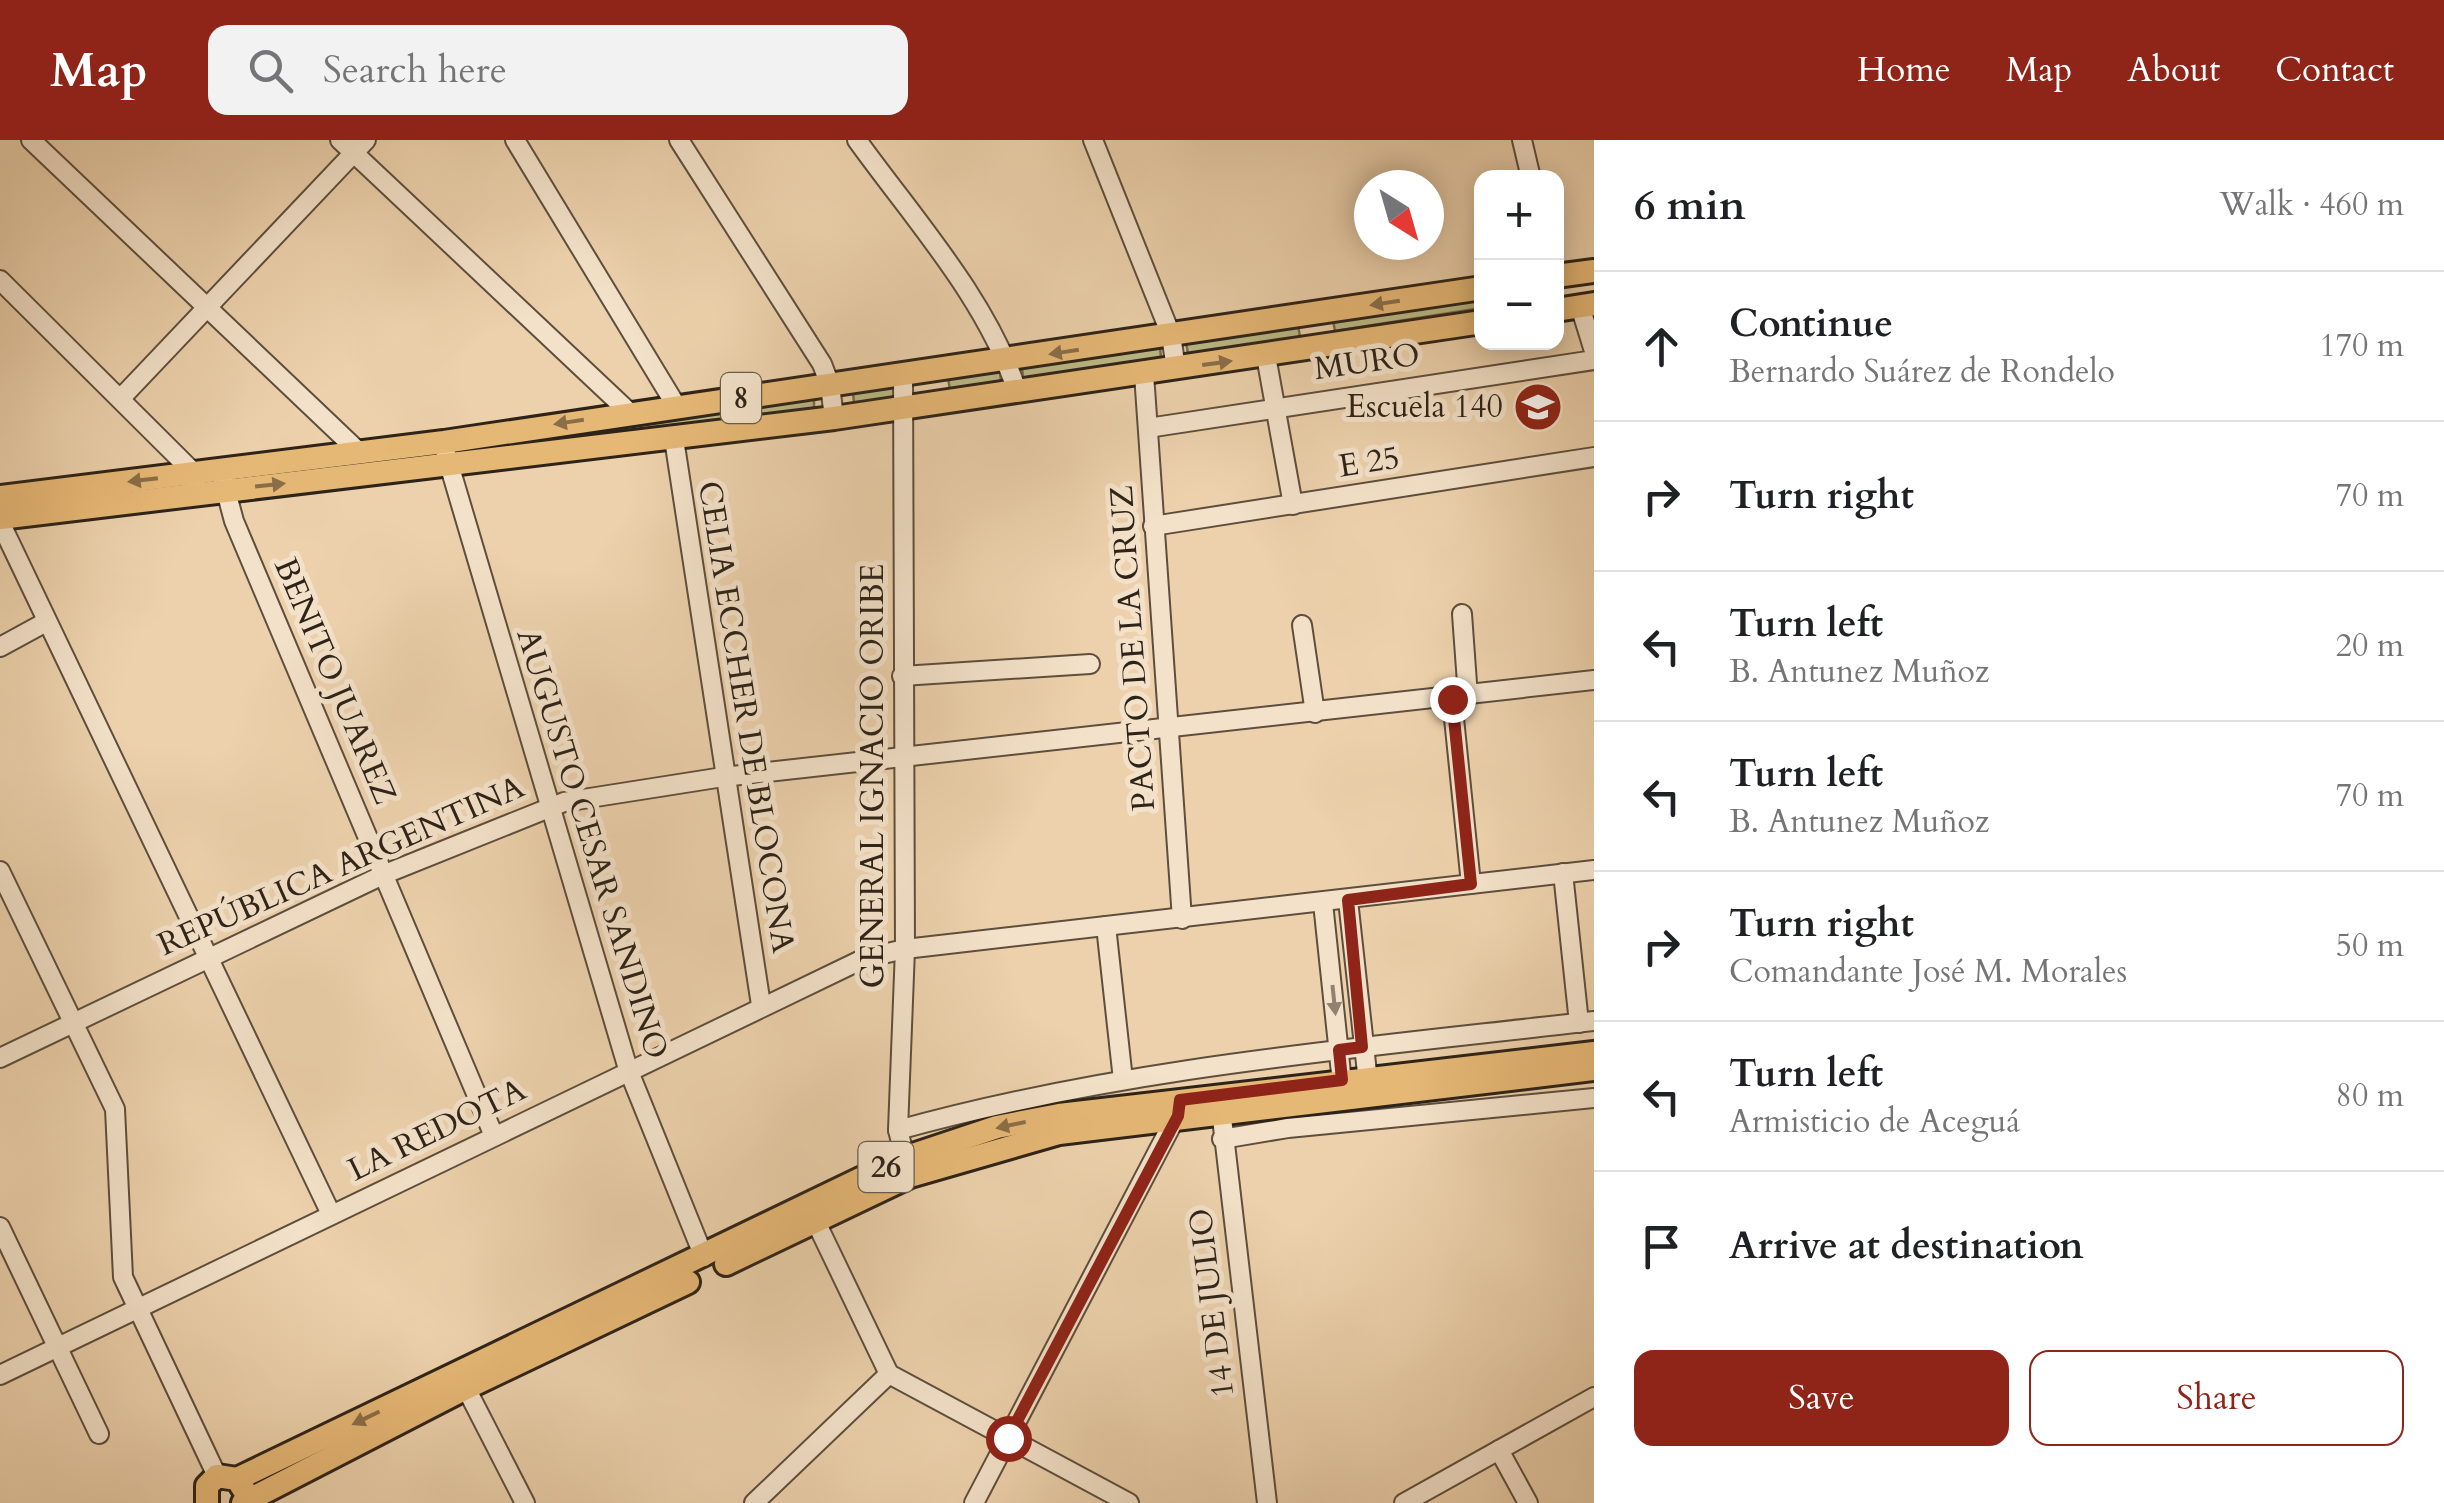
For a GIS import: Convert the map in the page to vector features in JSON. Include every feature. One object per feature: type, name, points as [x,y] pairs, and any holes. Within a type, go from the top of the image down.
[{"type":"main road","points":[[1564,275],[1594,271]]},
{"type":"main road","name":"8","points":[[223,480],[359,452],[446,454],[630,413],[1474,289]]},
{"type":"main road","name":"8","points":[[0,497],[196,483],[446,454],[674,438],[1144,374],[1474,323]]},
{"type":"main road","name":"8","points":[[0,520],[196,483]]},
{"type":"main road","name":"26","points":[[1368,1087],[1594,1053]]},
{"type":"main road","name":"26","points":[[211,1491],[704,1257],[907,1167],[1179,1108],[1342,1089],[1594,1070]]},
{"type":"main road","name":"26","points":[[211,1491],[243,1486],[243,1503],[466,1388],[815,1220],[907,1167]]},
{"type":"street","points":[[31,140],[359,452]]},
{"type":"street","points":[[515,140],[677,407]]},
{"type":"street","points":[[679,140],[822,364],[830,385],[834,418]]},
{"type":"street","points":[[857,140],[972,301],[1006,358],[1017,391]]},
{"type":"street","points":[[1093,140],[1172,335],[1176,369]]},
{"type":"street","points":[[1522,140],[1529,170]]},
{"type":"street","points":[[122,397],[207,311],[353,144],[630,413]]},
{"type":"street","points":[[0,280],[8,297],[122,397],[196,483]]},
{"type":"street","points":[[1569,305],[1594,351]]},
{"type":"street","points":[[1314,314],[1319,348]]},
{"type":"street","points":[[1266,356],[1292,505]]},
{"type":"street","name":"MURO","points":[[1148,428],[1594,360]]},
{"type":"street","name":"GENERAL IGNACIO ORIBE","points":[[904,374],[901,757],[905,949],[898,1130],[907,1167]]},
{"type":"street","name":"PACTO DE LA CRUZ","points":[[1144,374],[1182,919]]},
{"type":"street","name":"CELIA ECCHER DE BLOCONA","points":[[674,438],[722,777],[761,1005]]},
{"type":"street","name":"AUGUSTO CESAR SANDINO","points":[[446,454],[547,806],[628,1069],[704,1257]]},
{"type":"street","name":"E 25","points":[[1153,526],[1594,456]]},
{"type":"street","name":"BENITO JUAREZ","points":[[223,480],[494,1136]]},
{"type":"street","points":[[0,520],[332,1214]]},
{"type":"street","points":[[1462,614],[1460,698],[1471,884]]},
{"type":"street","points":[[0,647],[46,622]]},
{"type":"street","points":[[1302,626],[1315,713]]},
{"type":"street","points":[[902,676],[1090,664]]},
{"type":"street","name":"REPÚBLICA ARGENTINA","points":[[0,1058],[385,874],[547,806],[722,777],[1460,698],[1594,680]]},
{"type":"street","name":"LA REDOTA","points":[[0,1375],[865,958],[905,949],[1594,870]]},
{"type":"street","points":[[0,871],[119,1124],[119,1250],[135,1310],[211,1491]]},
{"type":"street","points":[[898,1130],[976,1108],[1123,1080],[1362,1047],[1586,1022],[1563,873]]},
{"type":"street","points":[[1348,900],[1368,1087]]},
{"type":"street","points":[[1323,903],[1342,1089]]},
{"type":"street","points":[[1106,926],[1123,1080]]},
{"type":"street","points":[[1222,1139],[1288,1128],[1594,1098]]},
{"type":"street","name":"14 DE JULIO","points":[[1220,1104],[1267,1503]]},
{"type":"street","points":[[974,1503],[1179,1108]]},
{"type":"street","points":[[815,1220],[889,1374],[1130,1503]]},
{"type":"street","points":[[0,1227],[100,1434]]},
{"type":"street","points":[[754,1503],[889,1374]]},
{"type":"street","points":[[466,1388],[525,1503]]},
{"type":"street","points":[[1404,1503],[1594,1398]]},
{"type":"street","points":[[1499,1450],[1528,1503]]},
{"type":"shaded area","points":[[1474,298],[1474,309],[1335,331],[1333,320]]},
{"type":"shaded area","points":[[1298,325],[1300,337],[1188,354],[1186,342]]},
{"type":"shaded area","points":[[1160,347],[1161,358],[1023,378],[1022,367]]},
{"type":"shaded area","points":[[1000,370],[1001,382],[950,390],[948,378]]},
{"type":"shaded area","points":[[899,386],[901,397],[854,403],[853,392]]},
{"type":"shaded area","points":[[814,398],[814,410],[464,452],[463,447]]},
{"type":"place","name":"Escuela 140","points":[[1538,407]]},
{"type":"route","points":[[1008,1438],[1178,1116],[1180,1100],[1342,1080],[1339,1050],[1362,1047],[1348,900],[1471,884],[1452,699]]}]
